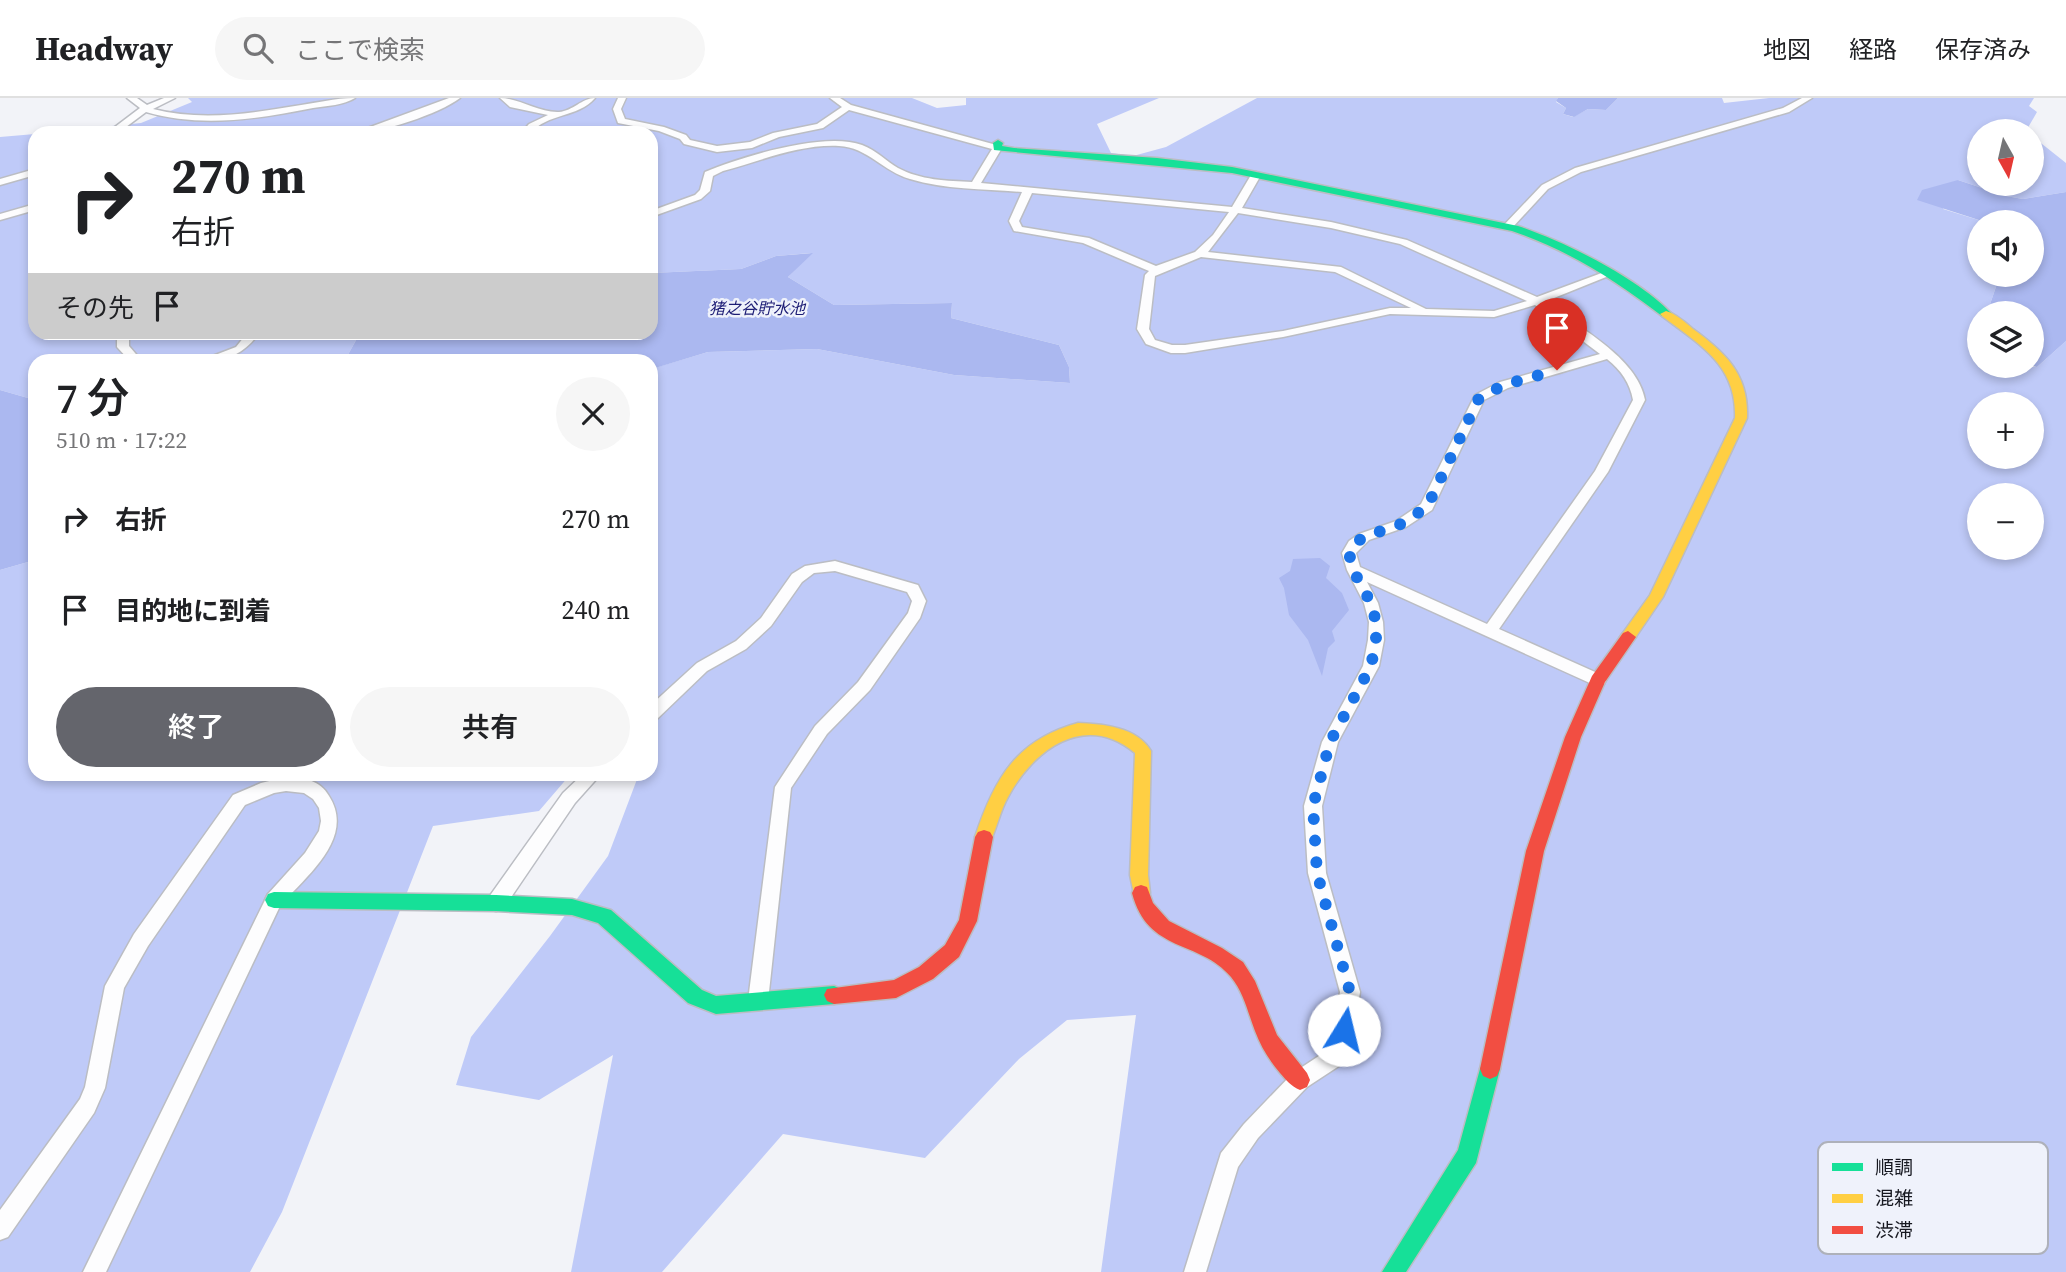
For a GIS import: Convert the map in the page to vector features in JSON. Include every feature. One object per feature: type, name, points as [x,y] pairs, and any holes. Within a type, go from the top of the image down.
[{"type":"street","points":[[131,98],[143,110],[170,116],[221,118],[261,115],[351,98]]},
{"type":"street","points":[[121,126],[143,110],[172,98]]},
{"type":"street","points":[[380,126],[456,98]]},
{"type":"street","points":[[504,98],[513,105],[560,115]]},
{"type":"street","points":[[533,126],[537,122],[578,110],[591,98]]},
{"type":"street","points":[[622,98],[617,109],[621,121],[647,126]]},
{"type":"street","points":[[834,98],[848,107],[998,146],[1202,166],[1256,174],[1540,236],[1611,273],[1702,342],[1735,374],[1744,390],[1746,404],[1656,597],[1598,680],[1573,737],[1535,851],[1491,1065],[1468,1155],[1393,1272]]},
{"type":"street","points":[[1507,228],[1545,187],[1578,170],[1786,110],[1808,98]]},
{"type":"street","points":[[658,128],[683,137],[687,142],[717,149],[752,145],[776,135],[820,126],[848,107]]},
{"type":"street","points":[[658,211],[698,197],[705,191],[708,174],[720,169],[832,143],[858,146],[897,171],[955,184],[1235,210],[1331,225],[1403,243],[1536,301],[1610,355],[1630,374],[1639,400],[1601,472],[1489,632]]},
{"type":"street","points":[[975,185],[998,146]]},
{"type":"street","points":[[0,182],[28,174]]},
{"type":"street","points":[[1200,254],[1235,210],[1256,174]]},
{"type":"street","points":[[1028,189],[1014,221],[1018,229],[1085,240],[1156,270]]},
{"type":"street","points":[[0,217],[28,209]]},
{"type":"street","points":[[1426,311],[1337,269],[1200,254],[1156,270],[1147,282],[1143,329],[1150,342],[1171,349],[1185,349],[1283,334],[1390,311],[1494,314],[1611,273]]},
{"type":"street","points":[[228,354],[240,349],[248,340]]},
{"type":"street","points":[[1195,1272],[1229,1161],[1251,1131],[1300,1080],[1332,1059],[1344,1030],[1350,992],[1317,873],[1313,806],[1330,742],[1371,666],[1376,622],[1371,603],[1353,570],[1349,553],[1354,544],[1364,537],[1415,517],[1427,507],[1479,398],[1504,385],[1610,355]]},
{"type":"street","points":[[658,708],[702,667],[741,645],[766,622],[797,578],[810,569],[835,566],[905,586],[913,589],[919,601],[915,614],[864,686],[821,730],[783,787],[758,1001]]},
{"type":"street","points":[[1353,570],[1598,680]]},
{"type":"street","points":[[274,900],[496,903],[572,908],[604,916],[695,996],[716,1005],[896,989],[915,981],[948,958],[964,932],[983,841],[991,813],[1006,782],[1041,744],[1059,733],[1080,728],[1104,729],[1120,734],[1143,751],[1139,875],[1142,902],[1150,914],[1167,929],[1229,962],[1244,979],[1270,1043],[1300,1080]]},
{"type":"street","points":[[496,903],[569,798],[586,781]]},
{"type":"street","points":[[0,1229],[87,1106],[95,1088],[115,986],[141,940],[239,800],[263,788],[286,784],[304,786],[322,796],[331,816],[328,832],[274,900],[94,1272]]},
{"type":"shaded area","points":[[188,98],[912,98],[937,108],[966,105],[966,98],[1159,98],[1097,124],[1111,153],[1133,156],[1166,147],[1257,98],[1558,98],[1556,102],[1566,108],[1563,114],[1573,117],[1588,109],[1606,110],[1618,98],[1722,98],[1724,103],[1769,98],[2034,98],[2029,106],[2037,112],[2033,119],[1967,119],[1967,183],[1958,180],[1943,209],[1967,216],[1967,287],[1996,287],[1991,301],[1967,301],[1967,378],[2044,378],[2044,361],[2066,341],[2066,1272],[1101,1272],[1136,1015],[1067,1020],[1019,1059],[925,1158],[783,1134],[662,1272],[571,1272],[613,1055],[539,1100],[456,1085],[471,1037],[608,856],[636,781],[658,781],[658,367],[708,352],[817,349],[954,375],[1070,383],[1069,367],[1059,345],[951,318],[952,303],[834,305],[788,277],[811,253],[776,256],[741,269],[658,273],[658,126],[112,126],[141,123],[192,102]]},
{"type":"shaded area","points":[[28,135],[28,340],[356,340],[348,354],[28,354],[28,398],[0,390],[0,137]]},
{"type":"shaded area","points":[[2044,146],[2066,163],[2066,192],[2044,196]]},
{"type":"shaded area","points":[[2006,196],[2041,196],[2023,199]]},
{"type":"shaded area","points":[[28,562],[28,781],[565,781],[539,811],[433,826],[282,1212],[250,1272],[0,1272],[0,570]]},
{"type":"water","points":[[1558,98],[1618,98],[1606,110],[1588,109],[1574,117],[1563,114],[1566,108],[1556,101]]},
{"type":"water","points":[[1958,180],[1967,183],[1967,196],[2023,199],[2066,192],[2066,341],[2044,361],[2044,301],[1991,301],[1996,287],[2044,287],[2044,210],[1967,210],[1967,216],[1917,200],[1922,190]]},
{"type":"water","name":"猪之谷貯水池","points":[[813,253],[788,277],[834,305],[952,303],[951,318],[1059,345],[1069,367],[1070,383],[954,375],[817,349],[708,352],[658,367],[658,354],[348,354],[356,340],[658,340],[658,273],[741,269],[776,256]]},
{"type":"water","points":[[0,390],[28,398],[28,562],[0,570]]},
{"type":"water","points":[[1320,558],[1330,566],[1326,578],[1342,593],[1349,610],[1332,631],[1335,641],[1328,648],[1322,676],[1308,640],[1289,615],[1284,588],[1279,578],[1290,571],[1293,559]]},
{"type":"traffic: fast","points":[[998,143],[997,148],[1014,151],[1157,161],[1232,170],[1514,228],[1575,253],[1630,287],[1666,314]]},
{"type":"traffic: fast","points":[[274,900],[496,903],[572,907],[604,916],[695,997],[716,1005],[834,995]]},
{"type":"traffic: fast","points":[[1393,1272],[1468,1155],[1490,1069]]},
{"type":"traffic: slow","points":[[1628,637],[1656,597],[1741,418],[1742,400],[1738,384],[1730,370],[1707,345],[1666,314]]},
{"type":"traffic: slow","points":[[984,837],[990,817],[1010,778],[1039,746],[1058,735],[1078,730],[1100,730],[1118,735],[1143,751],[1139,875],[1141,893]]},
{"type":"traffic: jam","points":[[1490,1069],[1535,851],[1573,737],[1598,680],[1628,637]]},
{"type":"traffic: jam","points":[[834,995],[896,989],[926,973],[952,951],[968,921],[984,837]]},
{"type":"traffic: jam","points":[[1141,893],[1152,918],[1163,927],[1236,968],[1248,987],[1270,1042],[1300,1080]]},
{"type":"route","points":[[1344,1030],[1350,992],[1317,873],[1313,806],[1330,742],[1371,666],[1376,640],[1376,622],[1371,603],[1353,570],[1349,553],[1354,544],[1364,537],[1401,524],[1427,507],[1479,398],[1504,385],[1557,370]]}]
